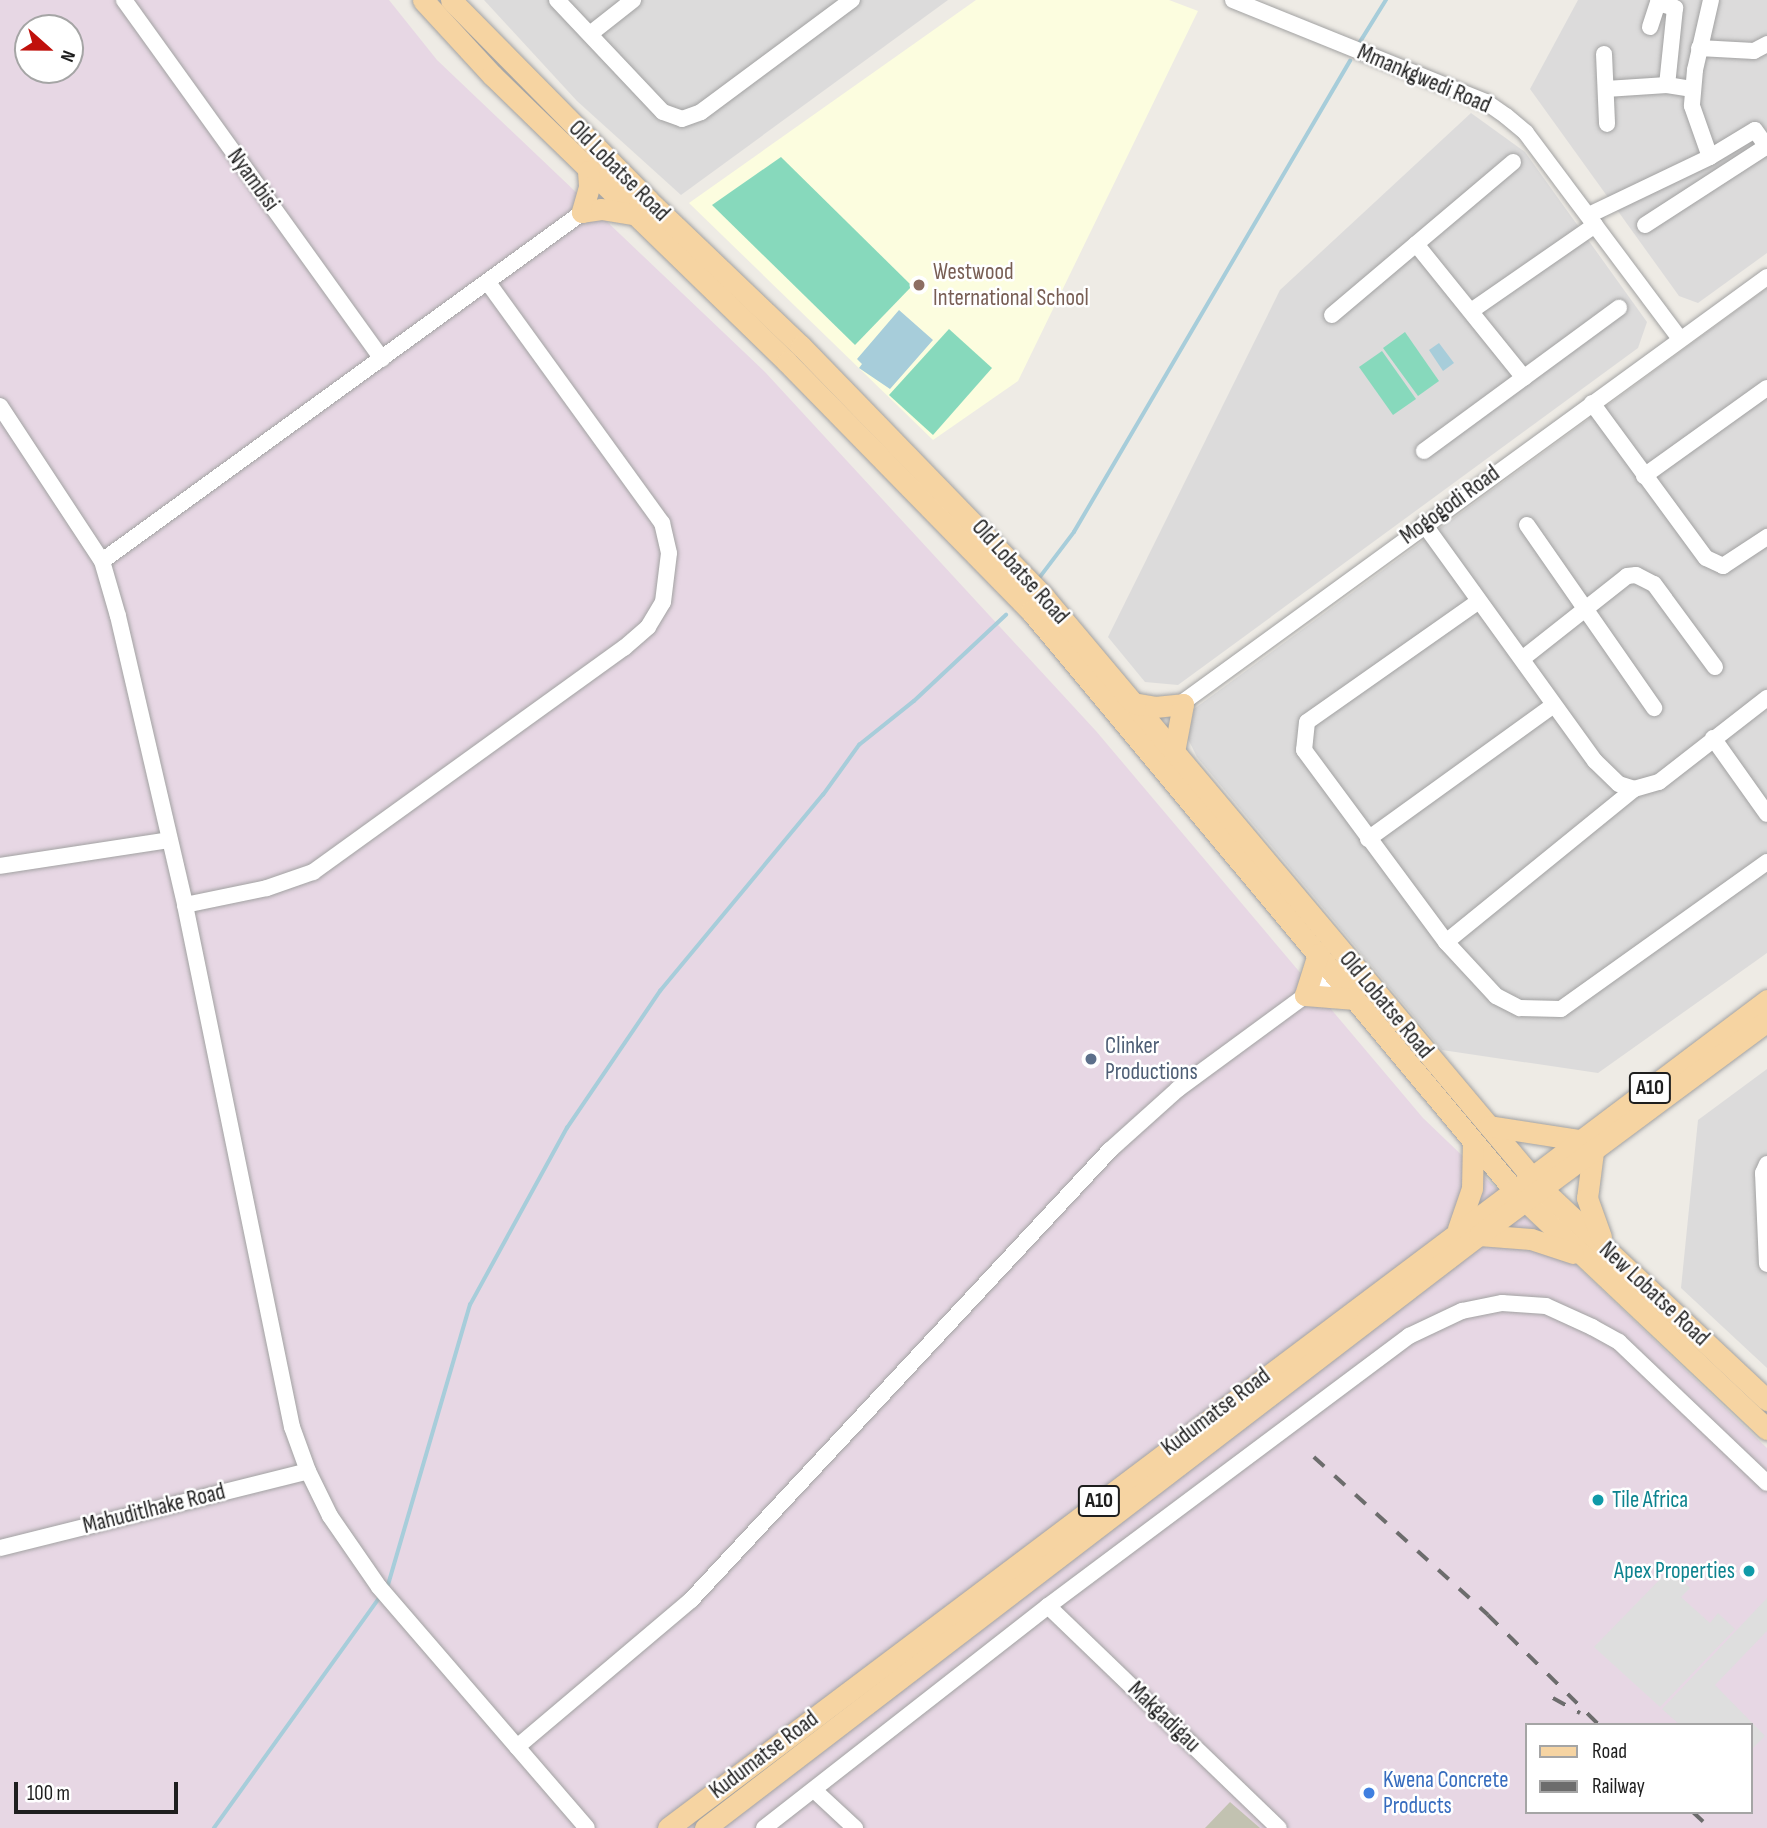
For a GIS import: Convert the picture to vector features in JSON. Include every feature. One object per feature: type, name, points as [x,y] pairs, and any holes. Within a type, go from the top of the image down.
[{"type":"main road","name":"Old Lobatse Road","points":[[423,0],[611,194]]},
{"type":"main road","name":"Old Lobatse Road","points":[[451,0],[616,168],[640,207],[944,519],[1142,728],[1174,752],[1342,968],[1489,1126],[1528,1188]]},
{"type":"main road","points":[[616,168],[611,194],[640,207]]},
{"type":"main road","points":[[587,171],[589,187],[582,212],[640,207]]},
{"type":"main road","name":"Old Lobatse Road","points":[[640,207],[958,506],[1044,597],[1133,703],[1142,728]]},
{"type":"main road","points":[[1133,703],[1155,707],[1183,704],[1174,752]]},
{"type":"main road","points":[[1142,728],[1318,954],[1342,968],[1356,999],[1473,1142],[1528,1188],[1581,1257],[1767,1429]]},
{"type":"main road","points":[[1318,954],[1305,995],[1356,999]]},
{"type":"main road","name":"Kudumatse Road","points":[[1586,1146],[1767,1000]]},
{"type":"main road","name":"Kudumatse Road","points":[[668,1828],[1458,1229],[1528,1188],[1767,1021]]},
{"type":"main road","points":[[1489,1126],[1586,1146],[1587,1198],[1608,1249]]},
{"type":"main road","points":[[1458,1229],[1472,1188],[1473,1142]]},
{"type":"main road","name":"Kudumatse Road","points":[[705,1828],[1479,1235],[1528,1188]]},
{"type":"main road","name":"New Lobatse Road","points":[[1528,1188],[1608,1249],[1767,1400]]},
{"type":"main road","points":[[1479,1235],[1531,1238],[1581,1257]]},
{"type":"street","name":"Nyambisi","points":[[124,0],[382,359]]},
{"type":"street","points":[[557,0],[663,112],[682,119],[701,112],[852,0]]},
{"type":"street","points":[[590,34],[634,0]]},
{"type":"street","name":"Mmankgwedi Road","points":[[1233,0],[1486,102],[1526,133],[1680,340]]},
{"type":"street","points":[[1710,157],[1692,106],[1699,48],[1712,0]]},
{"type":"street","points":[[1650,27],[1659,1],[1675,8],[1667,85]]},
{"type":"street","points":[[1699,48],[1754,51],[1767,44]]},
{"type":"street","points":[[1604,54],[1607,124]]},
{"type":"street","points":[[1605,89],[1667,85],[1693,89]]},
{"type":"street","points":[[1471,311],[1592,220],[1755,130],[1767,146],[1645,225]]},
{"type":"street","points":[[1332,315],[1513,162]]},
{"type":"street","points":[[102,561],[488,283],[582,212],[611,194]]},
{"type":"street","points":[[1416,244],[1524,378]]},
{"type":"street","name":"Mogogodi Road","points":[[1142,728],[1183,704],[1424,524],[1767,277]]},
{"type":"street","points":[[185,905],[267,888],[313,872],[624,648],[648,627],[663,602],[669,553],[662,523],[488,283]]},
{"type":"street","points":[[1424,451],[1619,308]]},
{"type":"street","points":[[1644,476],[1767,388]]},
{"type":"street","points":[[1592,403],[1644,476],[1714,564],[1731,563],[1767,537]]},
{"type":"street","points":[[0,406],[102,561],[185,905],[292,1427],[308,1471],[330,1516],[379,1587],[587,1828]]},
{"type":"street","points":[[1424,524],[1602,768],[1619,784],[1634,789]]},
{"type":"street","points":[[1527,525],[1654,708]]},
{"type":"street","points":[[1522,659],[1627,576],[1646,578],[1714,667]]},
{"type":"street","points":[[1479,601],[1307,722],[1304,750],[1446,942],[1505,1002],[1544,1012],[1561,1009],[1767,862]]},
{"type":"street","points":[[1446,942],[1634,789],[1659,782],[1767,698]]},
{"type":"street","points":[[1368,839],[1554,705]]},
{"type":"street","points":[[1713,738],[1767,814]]},
{"type":"street","points":[[0,866],[169,840]]},
{"type":"street","points":[[517,1747],[691,1600],[1110,1150],[1178,1089],[1342,968]]},
{"type":"street","points":[[1767,1164],[1763,1186],[1767,1264]]},
{"type":"street","points":[[764,1828],[1048,1606],[1409,1336],[1462,1311],[1502,1303],[1546,1306],[1619,1342],[1767,1483]]},
{"type":"street","name":"Mahuditlhake Road","points":[[0,1548],[308,1471]]},
{"type":"street","name":"Makgadigau","points":[[1048,1606],[1279,1828]]},
{"type":"street","points":[[814,1790],[855,1828]]},
{"type":"shaded area","points":[[0,0],[389,0],[437,60],[765,372],[1096,731],[1423,1118],[1767,1448],[1767,1828],[0,1828]]},
{"type":"shaded area","points":[[484,0],[948,0],[681,195],[577,101]]},
{"type":"shaded area","name":"Westwood International School","points":[[976,0],[1169,0],[1198,11],[1018,381],[933,440],[689,203]]},
{"type":"shaded area","points":[[1578,0],[1767,0],[1767,253],[1698,303],[1679,296],[1530,89]]},
{"type":"shaded area","points":[[1471,113],[1525,152],[1647,322],[1638,348],[1178,685],[1145,682],[1108,637],[1280,290]]},
{"type":"shaded area","points":[[1767,288],[1767,953],[1598,1073],[1442,1050],[1197,757],[1188,739],[1194,709]]},
{"type":"shaded area","points":[[1767,1069],[1767,1368],[1681,1288],[1698,1120]]},
{"type":"shaded area","points":[[1670,1569],[1690,1588],[1681,1597],[1710,1623],[1718,1613],[1735,1629],[1660,1707],[1594,1647]]},
{"type":"shaded area","points":[[1767,1598],[1767,1631],[1715,1685],[1752,1723],[1678,1723],[1662,1709]]},
{"type":"shaded area","points":[[1753,1724],[1765,1736],[1753,1748]]},
{"type":"shaded area","points":[[1230,1802],[1260,1828],[1205,1828]]},
{"type":"green space","points":[[781,157],[912,286],[855,345],[712,205]]},
{"type":"green space","points":[[949,329],[992,368],[933,435],[889,395]]},
{"type":"green space","points":[[1405,332],[1439,381],[1418,396],[1383,348]]},
{"type":"green space","points":[[1382,351],[1416,399],[1393,415],[1359,367]]},
{"type":"water","points":[[899,310],[933,340],[890,389],[859,368],[862,364],[857,359]]},
{"type":"water","points":[[1439,343],[1454,363],[1443,371],[1429,350]]},
{"type":"waterway","points":[[1360,42],[1386,0]]},
{"type":"waterway","points":[[1040,577],[1074,532],[1350,61]]},
{"type":"waterway","points":[[388,1585],[470,1305],[567,1128],[660,991],[823,795],[859,745],[914,701],[1006,615]]},
{"type":"waterway","points":[[214,1828],[379,1598]]},
{"type":"railway","points":[[1314,1457],[1488,1615],[1597,1723]]},
{"type":"railway","points":[[1553,1698],[1580,1713]]},
{"type":"railway","points":[[1695,1814],[1710,1828]]},
{"type":"place","name":"Westwood International School","points":[[919,285]]},
{"type":"place","name":"Clinker Productions","points":[[1091,1059]]},
{"type":"place","name":"Tile Africa","points":[[1598,1500]]},
{"type":"place","name":"Apex Properties","points":[[1749,1571]]},
{"type":"place","name":"Kwena Concrete Products","points":[[1369,1793]]}]
